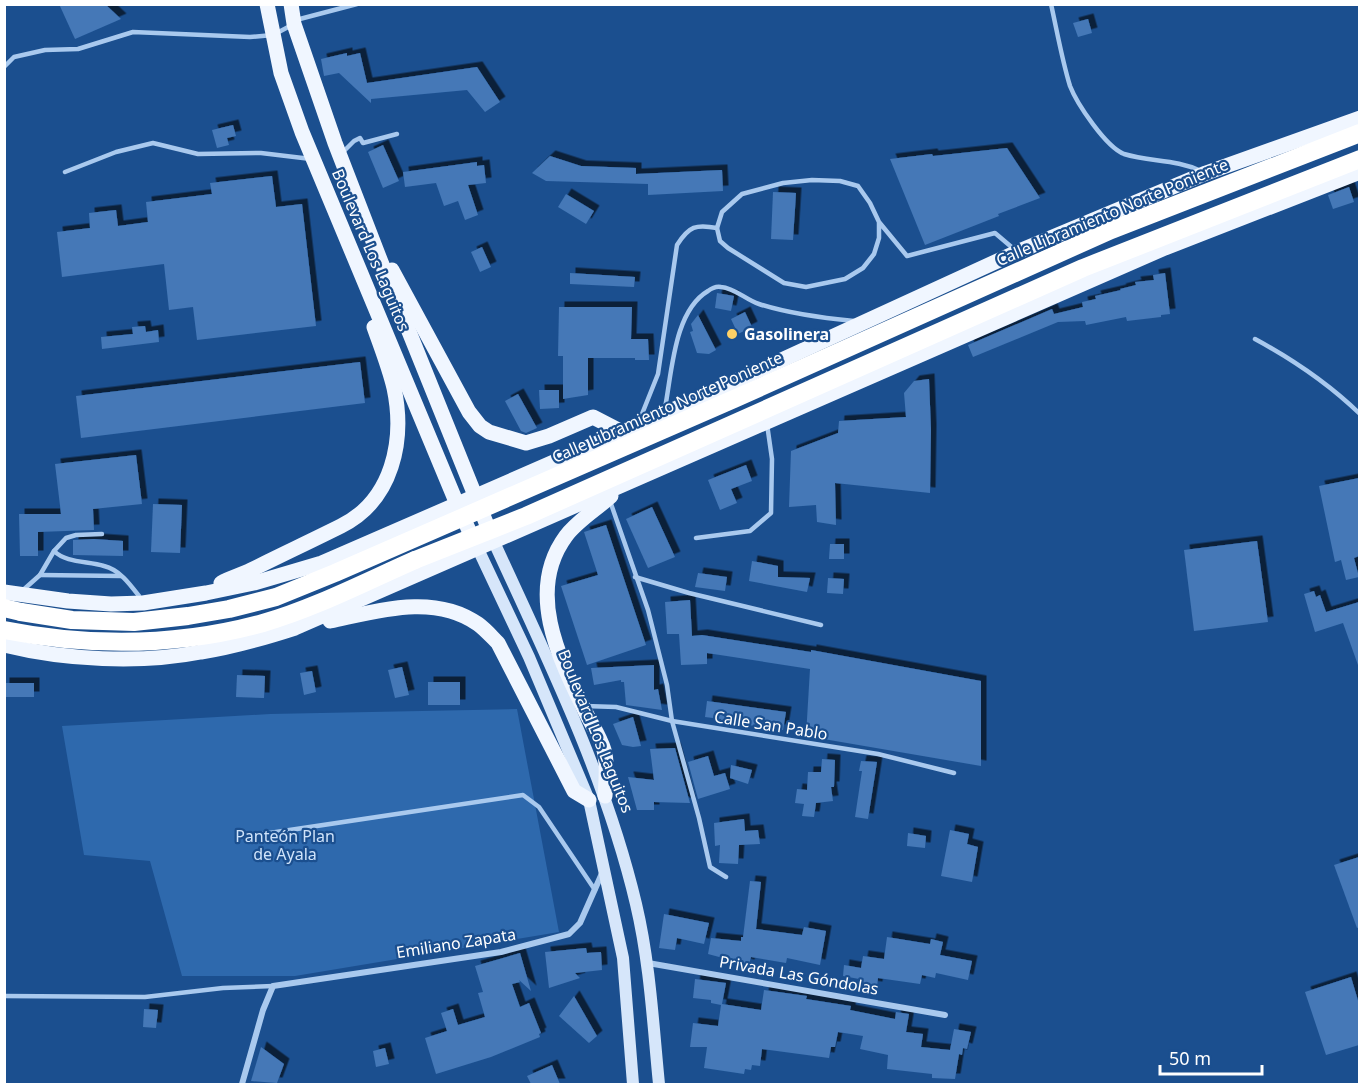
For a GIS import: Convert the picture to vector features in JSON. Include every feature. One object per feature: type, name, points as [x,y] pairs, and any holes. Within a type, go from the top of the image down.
[{"type":"highway","name":"Calle Libramiento Norte Poniente","points":[[13,610],[72,620],[134,622],[229,609],[276,597],[346,569],[723,404],[1111,230],[1359,133]]},
{"type":"highway","points":[[8,636],[108,642],[163,641],[215,634],[313,605],[415,560],[526,516],[1083,268],[1359,159]]},
{"type":"main road","name":"Boulevard Los Laguitos","points":[[267,4],[281,73],[313,160],[478,549]]},
{"type":"main road","name":"Boulevard Los Laguitos","points":[[291,4],[294,22],[381,262],[494,542],[564,694],[605,796],[636,904],[648,963],[658,1084]]},
{"type":"main road","name":"Calle Libramiento Norte Poniente","points":[[12,592],[90,603],[143,603],[254,583],[322,562],[664,414],[1017,252],[1206,173],[1359,118]]},
{"type":"main road","points":[[8,636],[72,656],[141,658],[199,653],[250,642],[295,628],[1165,248],[1359,172]]},
{"type":"main road","points":[[381,262],[392,270],[403,287],[469,412],[480,426],[489,432],[525,443],[549,436],[593,417],[621,432]]},
{"type":"main road","points":[[206,593],[225,581],[344,525],[363,512],[380,492],[392,468],[397,445],[398,411],[393,386],[358,269]]},
{"type":"main road","points":[[605,796],[604,748],[559,654],[551,630],[548,610],[548,575],[556,551],[567,534],[627,483]]},
{"type":"main road","points":[[478,549],[529,657],[589,800],[623,958],[633,1084]]},
{"type":"main road","points":[[295,628],[409,606],[439,608],[460,614],[479,625],[498,643],[574,791],[589,800]]},
{"type":"street","name":"Emiliano Zapata","points":[[273,986],[501,952],[569,934],[580,922],[604,869]]},
{"type":"street","name":"Privada Las Góndolas","points":[[648,963],[945,1015]]},
{"type":"street","points":[[242,1084],[263,1010],[273,986]]},
{"type":"lane","points":[[4,68],[14,57],[45,50],[78,49],[133,32],[273,35],[294,22],[357,4]]},
{"type":"lane","points":[[1051,4],[1071,88],[1108,145],[1124,153],[1186,163],[1206,173]]},
{"type":"lane","points":[[341,156],[345,148],[360,138],[363,143],[397,134]]},
{"type":"lane","points":[[65,172],[116,152],[153,143],[198,154],[261,153],[313,160]]},
{"type":"lane","points":[[879,222],[879,238],[874,254],[863,268],[845,279],[806,287],[784,283],[728,248],[720,241],[717,228],[722,212],[742,194],[763,187],[812,180],[840,181],[858,186],[879,222],[907,256],[995,233],[1017,252]]},
{"type":"lane","points":[[637,425],[647,406],[658,374],[677,245],[684,234],[693,228],[701,225],[717,228]]},
{"type":"lane","points":[[664,414],[678,337],[684,319],[695,300],[714,288],[720,286],[756,303],[807,316],[866,322]]},
{"type":"lane","points":[[1255,339],[1276,350],[1325,385],[1359,414]]},
{"type":"lane","points":[[696,538],[750,531],[771,513],[772,459],[767,422]]},
{"type":"lane","points":[[609,499],[648,610],[672,721],[710,867],[726,877]]},
{"type":"lane","points":[[12,592],[40,575],[54,551],[66,538],[76,535],[102,534]]},
{"type":"lane","points":[[54,551],[58,555],[78,561],[106,566],[122,576],[143,603]]},
{"type":"lane","points":[[40,575],[122,576]]},
{"type":"lane","points":[[635,577],[689,593],[821,625]]},
{"type":"lane","name":"Calle San Pablo","points":[[582,705],[616,707],[672,721],[878,754],[954,773]]},
{"type":"lane","points":[[250,836],[523,795],[539,807],[595,890]]},
{"type":"lane","points":[[4,996],[145,997],[223,988],[273,986]]},
{"type":"green space","name":"Panteón Plan de Ayala","points":[[517,709],[559,932],[295,976],[182,976],[150,861],[84,855],[62,726],[270,714]]},
{"type":"building","points":[[59,4],[105,4],[121,19],[75,39]]},
{"type":"building","points":[[1088,19],[1092,33],[1078,37],[1073,23]]},
{"type":"building","points":[[347,53],[347,56],[360,53],[367,83],[477,67],[500,102],[485,112],[467,90],[371,99],[371,103],[339,73],[324,76],[321,59]]},
{"type":"building","points":[[233,125],[236,136],[227,138],[229,145],[217,148],[212,130]]},
{"type":"building","points":[[383,145],[399,181],[383,188],[368,152]]},
{"type":"building","points":[[1007,148],[1040,198],[925,245],[890,159]]},
{"type":"building","points":[[550,156],[581,166],[636,168],[636,174],[722,170],[723,191],[648,195],[648,184],[546,181],[532,173]]},
{"type":"building","points":[[477,162],[477,166],[484,165],[486,183],[468,185],[478,215],[465,220],[458,201],[444,206],[436,183],[405,187],[403,172]]},
{"type":"building","points":[[272,176],[276,207],[302,204],[316,326],[197,340],[193,307],[169,310],[164,264],[62,277],[57,232],[90,228],[89,213],[116,210],[118,226],[148,222],[146,202],[212,194],[210,183]]},
{"type":"building","points":[[1349,187],[1354,202],[1333,209],[1328,195]]},
{"type":"building","points":[[773,192],[796,193],[793,240],[771,239]]},
{"type":"building","points":[[566,194],[594,211],[586,224],[558,207]]},
{"type":"building","points":[[482,247],[491,267],[480,272],[471,252]]},
{"type":"building","points":[[570,273],[635,277],[634,287],[570,284]]},
{"type":"building","points":[[1165,273],[1170,314],[1127,321],[1126,317],[1086,325],[1085,321],[1058,322],[973,357],[968,345],[1052,309],[1054,314],[1083,307],[1082,302],[1096,299],[1095,296],[1136,285],[1135,282],[1154,280],[1153,275]]},
{"type":"building","points":[[717,293],[734,296],[731,311],[715,308]]},
{"type":"building","points":[[559,307],[632,307],[631,339],[648,339],[649,360],[588,358],[588,395],[563,399],[563,356],[558,356]]},
{"type":"building","points":[[745,312],[752,327],[738,334],[731,319]]},
{"type":"building","points":[[698,315],[716,350],[709,354],[697,353],[690,332],[693,331],[691,324]]},
{"type":"building","points":[[145,326],[146,332],[158,330],[159,342],[102,349],[101,337],[133,334],[132,327]]},
{"type":"building","points":[[360,362],[365,403],[81,438],[76,396]]},
{"type":"building","points":[[929,379],[930,493],[835,483],[836,525],[817,522],[816,505],[789,507],[791,451],[838,433],[839,421],[906,417],[904,393],[914,381]]},
{"type":"building","points":[[539,390],[559,390],[559,408],[540,409]]},
{"type":"building","points":[[518,394],[537,428],[526,433],[521,431],[505,401]]},
{"type":"building","points":[[136,455],[142,504],[93,509],[94,530],[38,532],[38,556],[20,556],[19,514],[61,514],[55,464]]},
{"type":"building","points":[[746,465],[752,481],[731,489],[737,503],[720,510],[708,480]]},
{"type":"building","points":[[1359,478],[1359,556],[1354,558],[1359,577],[1346,580],[1341,560],[1335,562],[1319,486]]},
{"type":"building","points":[[153,504],[182,505],[180,553],[151,552]]},
{"type":"building","points":[[652,507],[675,557],[648,568],[626,519]]},
{"type":"building","points":[[606,525],[646,645],[587,665],[561,586],[598,575],[584,532]]},
{"type":"building","points":[[73,540],[123,541],[123,556],[73,555]]},
{"type":"building","points":[[1257,541],[1268,622],[1194,631],[1184,550]]},
{"type":"building","points":[[830,544],[844,544],[844,559],[829,559]]},
{"type":"building","points":[[752,561],[778,566],[778,577],[810,578],[807,592],[749,581]]},
{"type":"building","points":[[698,573],[727,577],[725,591],[695,587]]},
{"type":"building","points":[[828,578],[844,579],[843,594],[827,593]]},
{"type":"building","points":[[1314,591],[1316,597],[1320,595],[1326,612],[1359,602],[1359,665],[1343,623],[1315,632],[1304,594]]},
{"type":"building","points":[[690,600],[692,636],[702,635],[811,652],[811,650],[981,681],[981,766],[806,736],[810,669],[707,653],[707,664],[681,665],[679,634],[667,634],[665,602]]},
{"type":"building","points":[[654,665],[654,690],[658,689],[662,710],[626,705],[624,682],[621,680],[594,685],[591,668]]},
{"type":"building","points":[[402,667],[409,695],[395,698],[388,670]]},
{"type":"building","points":[[312,671],[316,692],[304,695],[300,673]]},
{"type":"building","points":[[237,675],[265,676],[264,698],[236,697]]},
{"type":"building","points":[[428,682],[460,682],[460,705],[428,705]]},
{"type":"building","points":[[4,683],[34,683],[34,697],[4,697]]},
{"type":"building","points":[[707,701],[786,712],[783,730],[705,717]]},
{"type":"building","points":[[633,717],[641,746],[622,745],[613,724]]},
{"type":"building","points":[[675,748],[690,803],[654,802],[654,810],[637,810],[628,777],[654,780],[650,749]]},
{"type":"building","points":[[708,756],[714,776],[725,773],[730,789],[698,799],[688,762]]},
{"type":"building","points":[[822,759],[835,760],[834,787],[831,787],[833,801],[816,803],[814,817],[802,816],[804,804],[795,803],[797,789],[807,790],[808,772],[821,772]]},
{"type":"building","points":[[861,761],[877,762],[868,819],[855,817],[862,771],[859,771]]},
{"type":"building","points":[[731,765],[752,770],[748,784],[730,778]]},
{"type":"building","points":[[744,819],[745,831],[758,830],[760,844],[739,845],[738,864],[719,863],[720,845],[715,846],[714,823]]},
{"type":"building","points":[[950,830],[969,834],[967,844],[978,847],[972,882],[941,876]]},
{"type":"building","points":[[908,833],[926,836],[925,848],[907,846]]},
{"type":"building","points":[[1359,857],[1359,927],[1357,928],[1334,865]]},
{"type":"building","points":[[750,881],[761,882],[756,929],[802,935],[804,927],[826,931],[820,965],[787,958],[786,963],[751,957],[749,965],[708,954],[711,938],[741,941]]},
{"type":"building","points":[[664,914],[709,923],[704,944],[677,938],[675,950],[659,948]]},
{"type":"building","points":[[887,937],[930,944],[931,939],[943,942],[940,955],[972,961],[968,980],[936,973],[935,978],[922,975],[920,984],[878,978],[877,987],[858,984],[859,979],[843,976],[844,965],[861,968],[863,956],[884,959]]},
{"type":"building","points":[[586,948],[587,953],[601,952],[602,970],[575,973],[580,978],[549,988],[545,952]]},
{"type":"building","points":[[520,953],[531,991],[519,980],[520,982],[512,984],[520,1007],[529,1003],[541,1033],[540,1037],[491,1057],[436,1074],[425,1038],[447,1031],[441,1013],[453,1009],[458,1025],[485,1017],[478,993],[483,992],[475,966]]},
{"type":"building","points":[[1351,977],[1359,1004],[1359,1045],[1326,1055],[1305,992]]},
{"type":"building","points":[[695,979],[726,983],[722,1004],[761,1010],[764,990],[807,996],[806,999],[851,1006],[850,1010],[895,1019],[896,1012],[909,1014],[906,1032],[923,1034],[921,1047],[950,1050],[954,1029],[971,1032],[967,1049],[963,1048],[962,1055],[959,1054],[955,1079],[932,1078],[932,1074],[887,1069],[888,1055],[860,1049],[863,1036],[838,1032],[835,1047],[831,1047],[829,1058],[762,1049],[760,1066],[752,1065],[751,1070],[745,1069],[744,1074],[704,1068],[707,1047],[690,1047],[693,1023],[718,1026],[721,1005],[711,1003],[711,1000],[693,998]]},
{"type":"building","points":[[574,996],[597,1036],[589,1043],[559,1016]]},
{"type":"building","points":[[144,1009],[158,1010],[156,1028],[143,1027]]},
{"type":"building","points":[[261,1047],[284,1064],[277,1083],[251,1081]]},
{"type":"building","points":[[385,1048],[389,1064],[376,1067],[373,1051]]},
{"type":"building","points":[[552,1065],[560,1084],[531,1084],[527,1076]]},
{"type":"place","name":"Gasolinera","points":[[732,334]]}]
